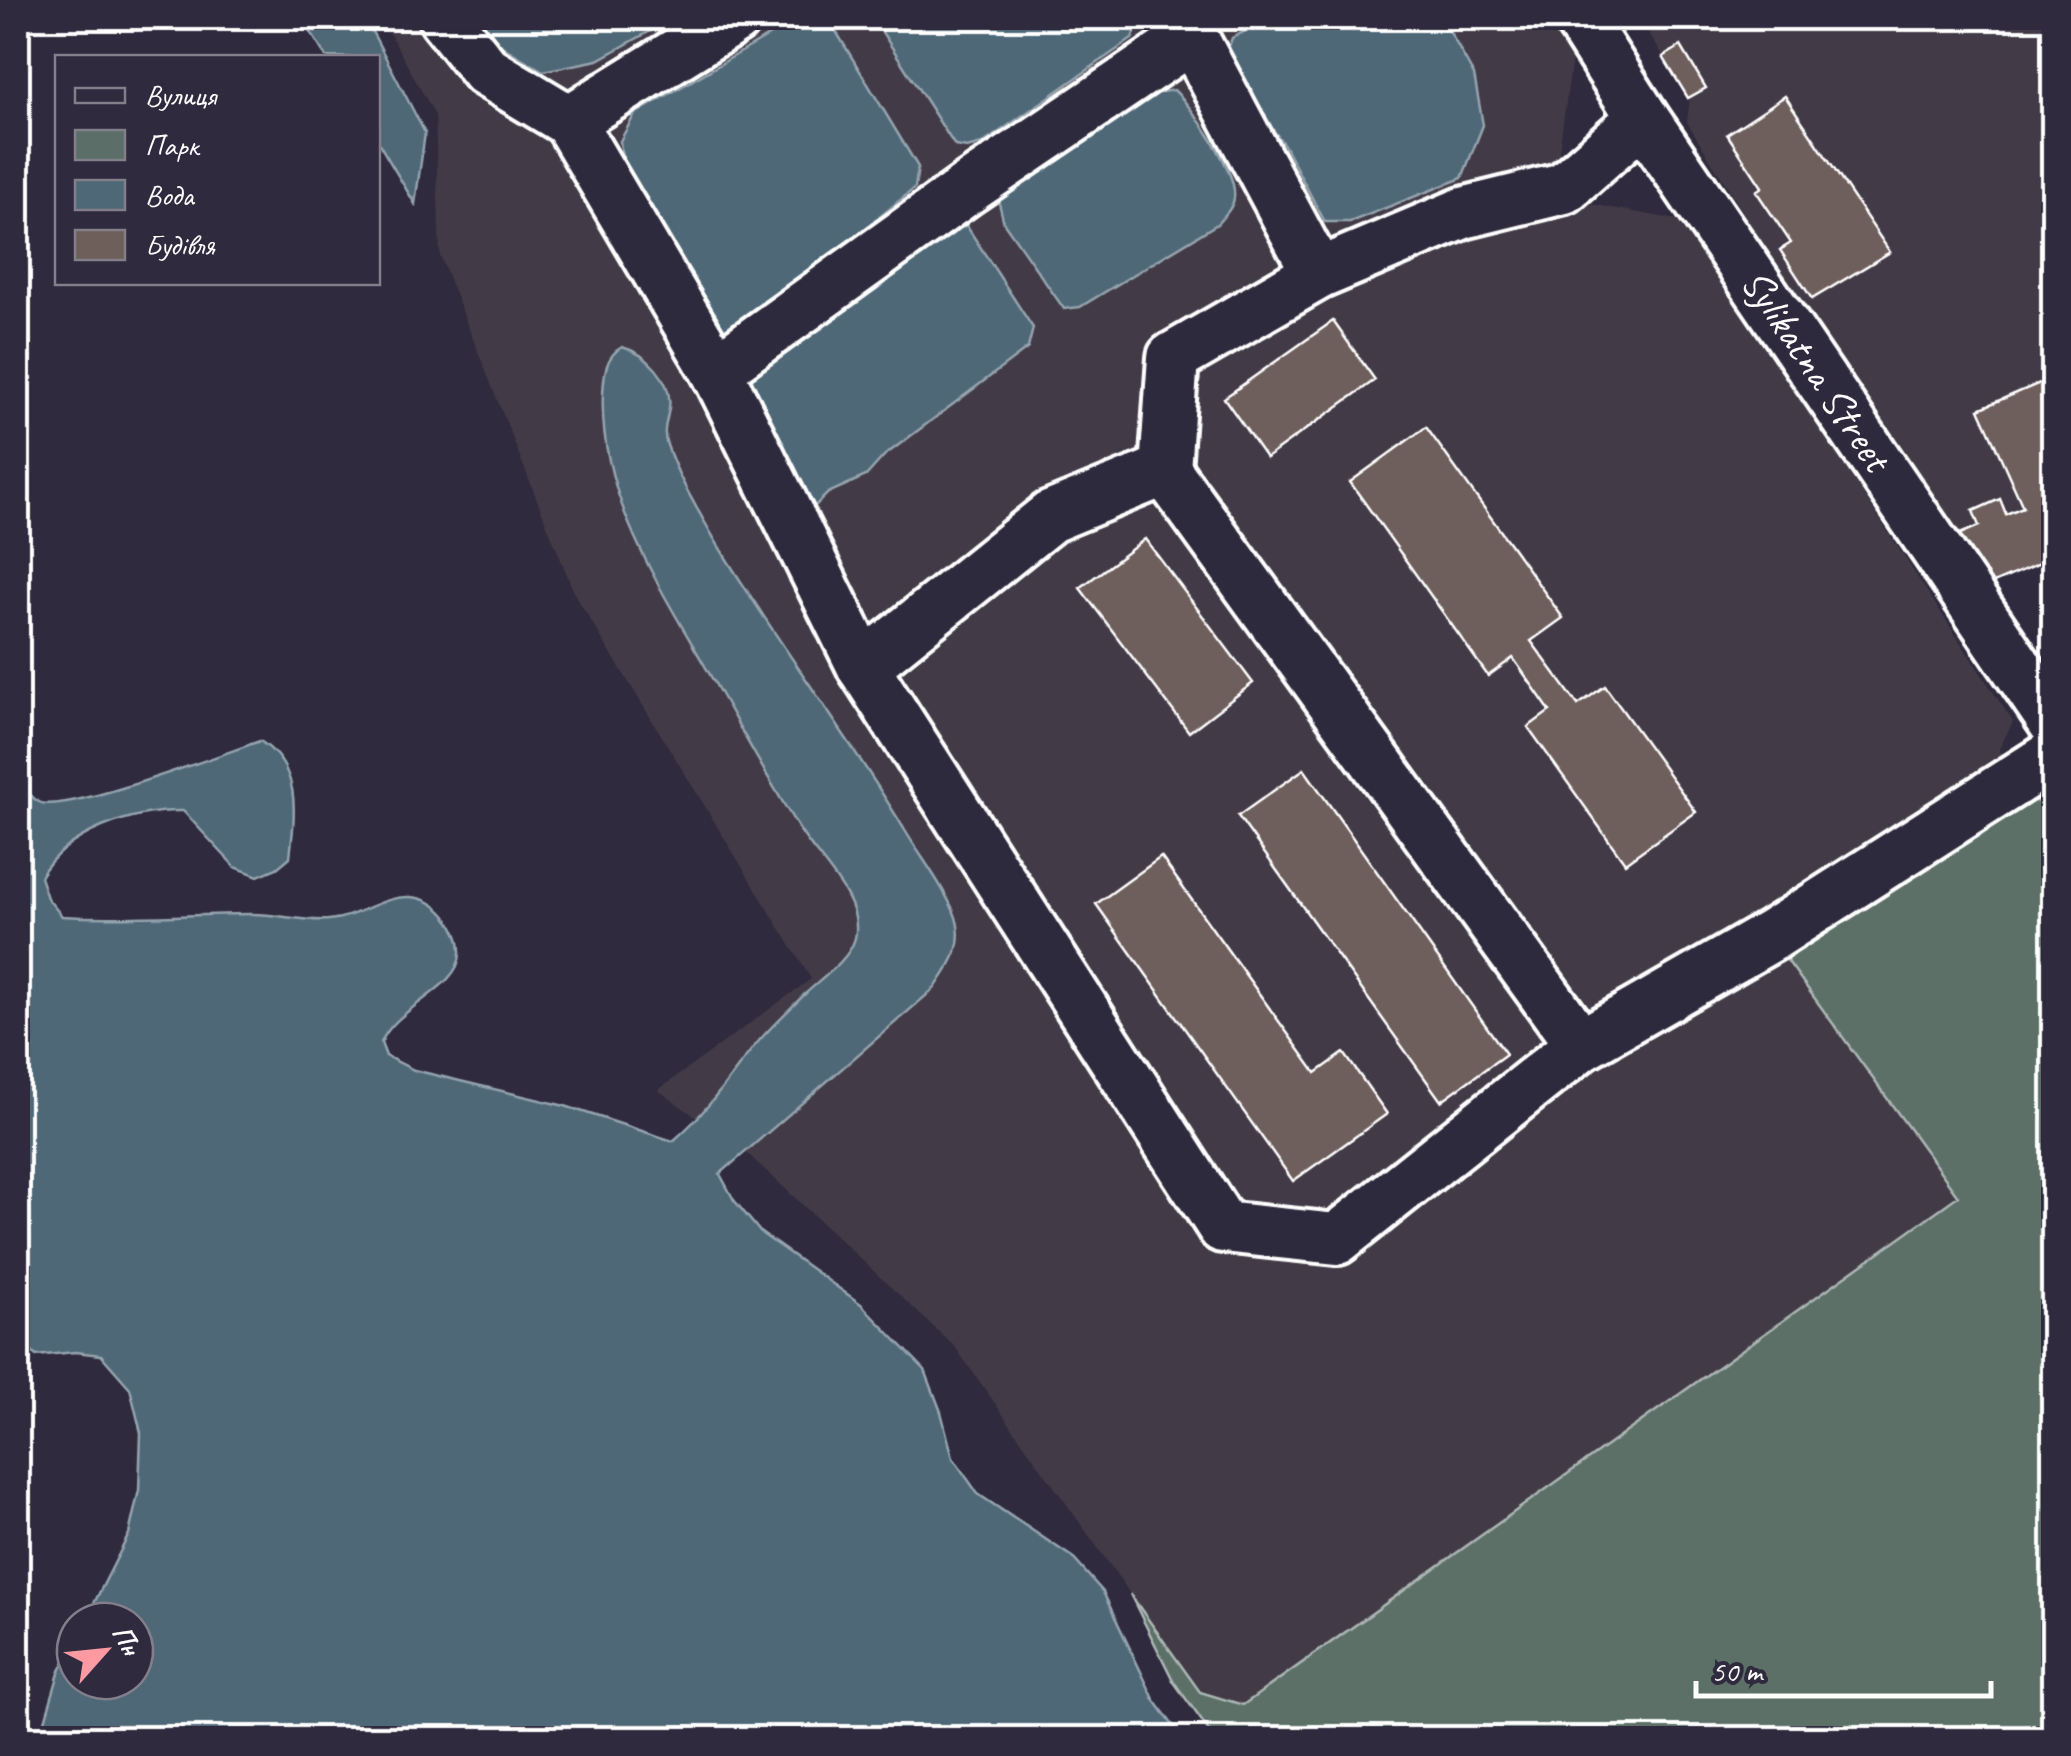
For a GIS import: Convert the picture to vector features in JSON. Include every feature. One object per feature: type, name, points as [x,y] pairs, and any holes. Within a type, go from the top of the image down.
[{"type":"street","points":[[444,18],[486,71],[569,122],[716,370],[863,667],[1223,1227],[1337,1239],[1581,1044],[1771,936],[2054,755]]},
{"type":"street","points":[[569,122],[735,18]]},
{"type":"street","name":"Sylikatna Street","points":[[1579,18],[1643,118],[2036,655],[2054,722]]},
{"type":"street","points":[[716,370],[1184,27],[1318,274]]},
{"type":"street","points":[[1581,1044],[1165,470],[1173,358],[1318,274],[1463,213],[1564,188],[1643,118]]},
{"type":"street","points":[[863,667],[1050,518],[1165,470]]},
{"type":"shaded area","points":[[381,18],[1547,18],[1572,59],[1556,172],[1574,201],[1683,221],[2013,722],[1999,749],[2028,800],[2053,804],[2053,1140],[1243,1705],[1200,1692],[955,1347],[749,1155],[658,1090],[811,979],[575,595],[440,256],[435,115]]},
{"type":"shaded area","points":[[1639,18],[2053,18],[2053,557],[1984,587],[1960,534],[1944,536],[1687,122],[1690,98],[1705,88],[1664,57]]},
{"type":"green space","points":[[2028,800],[2053,804],[2053,1738],[1214,1738],[1174,1682],[1130,1594],[1200,1692],[1243,1705],[1958,1196],[1784,956]]},
{"type":"water","points":[[302,18],[365,18],[425,133],[415,204],[380,145],[380,55],[325,55]]},
{"type":"water","points":[[480,18],[674,18],[598,60],[543,71],[495,42]]},
{"type":"water","points":[[809,18],[828,18],[918,167],[915,188],[762,313],[728,334],[706,327],[626,187],[620,141],[635,114],[782,28]]},
{"type":"water","points":[[873,18],[1131,18],[1136,31],[1132,39],[982,144],[967,148],[955,146]]},
{"type":"water","points":[[1271,18],[1442,18],[1474,75],[1483,125],[1462,178],[1350,222],[1325,222],[1284,145],[1224,60],[1232,38]]},
{"type":"water","points":[[1174,90],[1222,157],[1233,187],[1232,205],[1217,224],[1080,307],[1064,309],[1004,223],[999,203],[1003,186],[1149,94]]},
{"type":"water","points":[[946,224],[966,225],[1033,328],[1028,348],[884,456],[866,476],[828,493],[812,509],[800,510],[742,366]]},
{"type":"water","points":[[622,347],[640,355],[662,378],[669,398],[666,440],[689,494],[738,576],[937,880],[958,923],[958,943],[952,961],[935,988],[720,1174],[734,1200],[761,1233],[861,1304],[925,1370],[953,1458],[978,1494],[1072,1557],[1103,1592],[1154,1699],[1182,1738],[40,1738],[55,1687],[55,1701],[155,1701],[155,1601],[95,1601],[129,1534],[139,1490],[141,1433],[130,1388],[101,1355],[75,1352],[36,1356],[18,1337],[18,762],[31,795],[39,802],[54,804],[182,769],[260,741],[283,764],[293,793],[290,857],[277,868],[258,876],[235,867],[183,811],[164,812],[103,827],[66,848],[40,877],[47,898],[62,916],[253,914],[320,920],[339,918],[399,898],[420,899],[438,908],[452,924],[460,954],[449,978],[388,1030],[381,1043],[386,1056],[414,1070],[565,1106],[673,1141],[705,1109],[764,1034],[852,946],[856,924],[847,895],[801,832],[767,776],[655,578],[622,507],[604,432],[605,373]]},
{"type":"building","points":[[1681,46],[1706,88],[1688,98],[1663,57]]},
{"type":"building","points":[[1785,96],[1890,252],[1812,299],[1780,250],[1791,243],[1756,191],[1762,187],[1727,134]]},
{"type":"building","points":[[1333,321],[1375,380],[1266,458],[1224,398]]},
{"type":"building","points":[[2054,377],[2054,557],[1984,587],[1960,534],[1979,526],[1973,511],[2000,499],[2006,514],[2023,507],[1979,409]]},
{"type":"building","points":[[1426,427],[1563,618],[1531,641],[1578,705],[1605,686],[1696,812],[1625,863],[1528,727],[1550,711],[1513,658],[1488,676],[1350,482]]},
{"type":"building","points":[[1145,539],[1253,683],[1189,732],[1080,588]]},
{"type":"building","points":[[1304,769],[1506,1054],[1441,1101],[1238,816]]},
{"type":"building","points":[[1161,857],[1316,1073],[1344,1053],[1387,1114],[1293,1181],[1096,904]]}]
